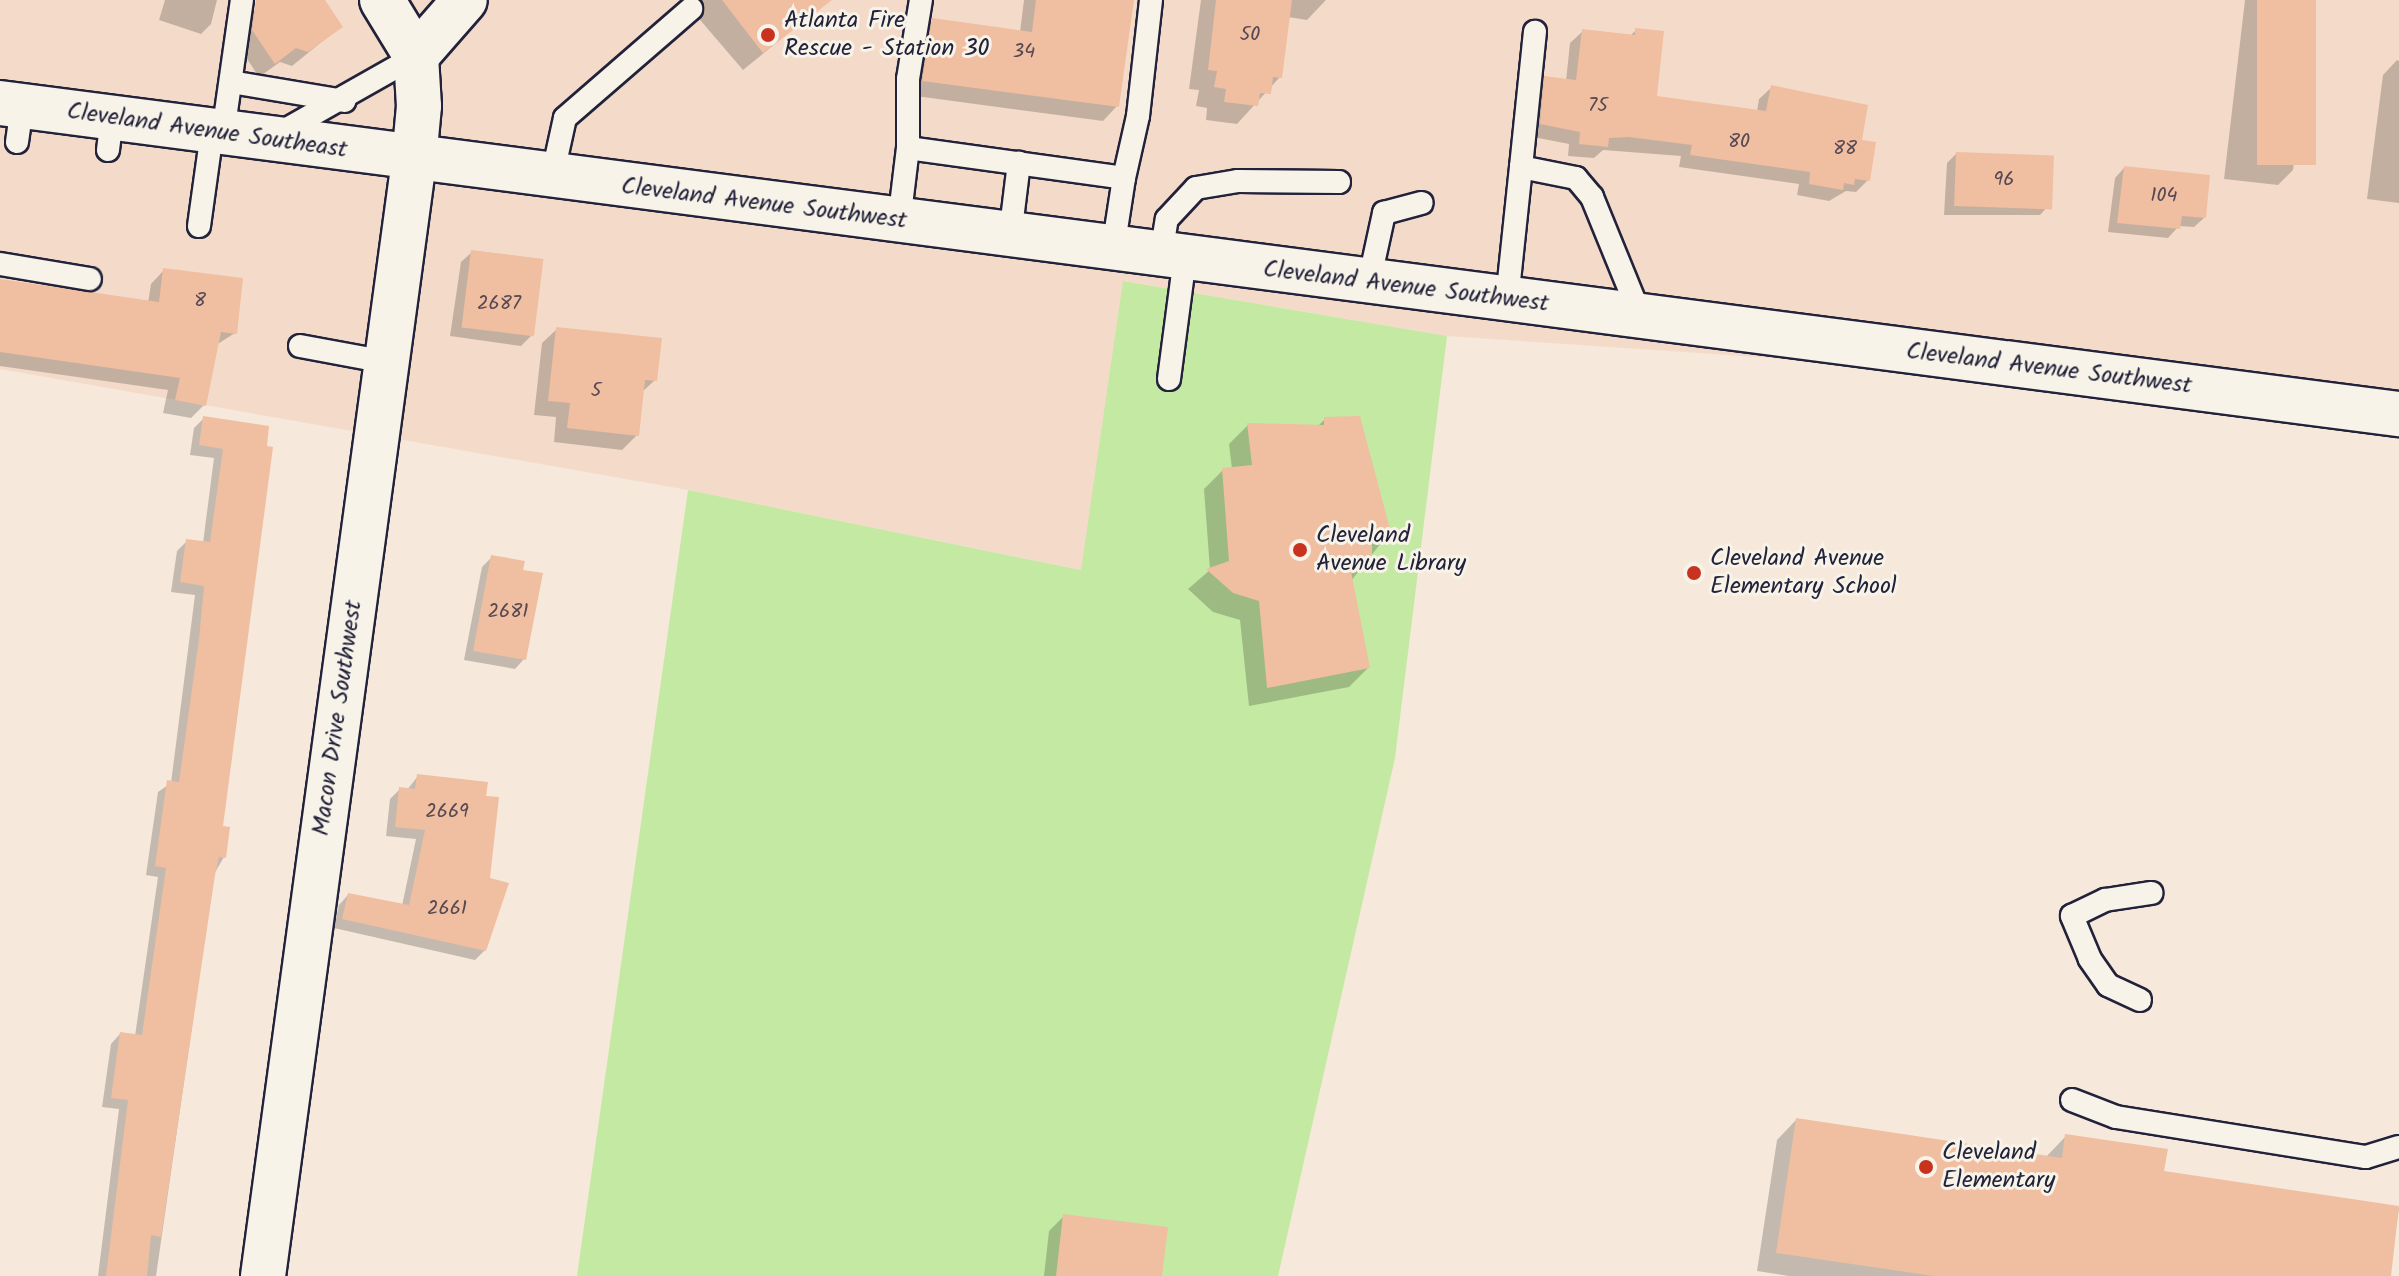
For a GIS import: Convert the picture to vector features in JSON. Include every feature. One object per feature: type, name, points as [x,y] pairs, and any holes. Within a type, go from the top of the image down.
[{"type":"main road","points":[[382,0],[416,56],[465,0]]},
{"type":"main road","name":"Macon Drive Southwest","points":[[263,1276],[414,160],[419,106],[416,56]]},
{"type":"main road","name":"Cleveland Avenue Southeast","points":[[13,117],[110,134],[217,132],[414,160]]},
{"type":"main road","name":"Cleveland Avenue Southwest","points":[[414,160],[2399,414]]},
{"type":"lane","points":[[199,226],[217,132],[231,82],[242,0]]},
{"type":"lane","points":[[899,222],[908,148],[908,79],[921,0]]},
{"type":"lane","points":[[1113,249],[1138,116],[1151,0]]},
{"type":"lane","points":[[552,177],[565,118],[691,9]]},
{"type":"lane","points":[[1507,300],[1535,32]]},
{"type":"lane","points":[[267,139],[344,101],[416,56]]},
{"type":"lane","points":[[231,82],[344,101]]},
{"type":"lane","points":[[908,148],[1124,178]]},
{"type":"lane","points":[[1010,236],[1019,163]]},
{"type":"lane","points":[[1521,167],[1576,178],[1592,197],[1641,317]]},
{"type":"lane","points":[[1169,379],[1173,257],[1167,219],[1196,188],[1238,181],[1339,182]]},
{"type":"lane","points":[[1369,282],[1384,213],[1422,203]]},
{"type":"lane","points":[[0,264],[90,279]]},
{"type":"lane","points":[[300,346],[386,362]]},
{"type":"lane","points":[[2140,1000],[2108,985],[2090,959],[2072,916],[2105,900],[2151,893]]},
{"type":"lane","points":[[2072,1100],[2116,1117],[2366,1157],[2399,1147]]},
{"type":"shaded area","points":[[0,0],[2399,0],[2399,431],[1938,369],[1447,336],[1124,281],[1082,570],[688,490],[0,369]]},
{"type":"green space","points":[[1123,281],[1447,336],[1395,758],[1278,1276],[577,1276],[688,490],[1081,570]]},
{"type":"building","points":[[256,0],[325,0],[343,27],[308,52],[296,48],[275,64],[252,30]]},
{"type":"building","name":"Atlanta Fire Rescue - Station 30","points":[[722,0],[832,0],[763,53]]},
{"type":"building","points":[[1036,0],[1134,0],[1119,107],[922,81],[932,18],[1032,32]]},
{"type":"building","points":[[1216,0],[1292,0],[1282,78],[1273,77],[1271,94],[1260,93],[1258,106],[1224,102],[1226,89],[1214,87],[1217,71],[1208,70]]},
{"type":"building","points":[[2257,0],[2316,0],[2316,165],[2257,165]]},
{"type":"building","points":[[1635,28],[1664,31],[1657,96],[1766,111],[1771,85],[1868,105],[1862,140],[1876,142],[1870,181],[1855,179],[1854,185],[1844,183],[1843,190],[1809,184],[1810,172],[1690,155],[1692,145],[1629,137],[1609,138],[1608,147],[1579,144],[1580,132],[1540,124],[1544,76],[1576,80],[1582,29],[1635,35]]},
{"type":"building","points":[[1956,152],[2054,155],[2052,209],[1954,206]]},
{"type":"building","points":[[2124,166],[2210,175],[2206,218],[2182,216],[2180,229],[2117,223]]},
{"type":"building","points":[[471,250],[543,259],[534,336],[461,327]]},
{"type":"building","points":[[163,268],[243,278],[237,334],[221,332],[206,406],[175,400],[180,378],[0,352],[0,279],[159,302]]},
{"type":"building","points":[[556,327],[662,338],[657,381],[645,380],[639,436],[567,428],[570,403],[548,401]]},
{"type":"building","points":[[203,416],[269,426],[267,446],[273,447],[223,826],[230,827],[226,858],[219,857],[215,875],[161,1237],[151,1235],[147,1276],[106,1276],[128,1100],[111,1098],[120,1032],[142,1035],[166,868],[155,866],[167,780],[179,782],[199,639],[204,586],[180,582],[186,539],[210,542],[223,449],[199,445]]},
{"type":"building","name":"Cleveland Avenue Library","points":[[1360,416],[1391,533],[1372,539],[1372,562],[1350,566],[1370,668],[1267,688],[1259,601],[1233,593],[1206,569],[1229,561],[1222,468],[1252,465],[1247,423],[1324,425],[1324,417]]},
{"type":"building","points":[[491,555],[525,561],[523,570],[543,573],[526,660],[473,651]]},
{"type":"building","points":[[417,774],[488,782],[486,796],[499,797],[490,878],[509,883],[486,951],[342,919],[348,893],[409,905],[425,830],[395,827],[399,787],[415,789]]},
{"type":"building","name":"Cleveland Elementary","points":[[1796,1118],[2062,1158],[2065,1134],[2168,1149],[2164,1171],[2399,1206],[2391,1276],[1934,1276],[1776,1253]]},
{"type":"building","points":[[1063,1214],[1168,1227],[1162,1276],[1056,1276]]},
{"type":"place","name":"Atlanta Fire Rescue - Station 30","points":[[768,35]]},
{"type":"place","name":"Cleveland Avenue Library","points":[[1300,550]]},
{"type":"place","name":"Cleveland Avenue Elementary School","points":[[1694,573]]},
{"type":"place","name":"Cleveland Elementary","points":[[1926,1167]]}]
